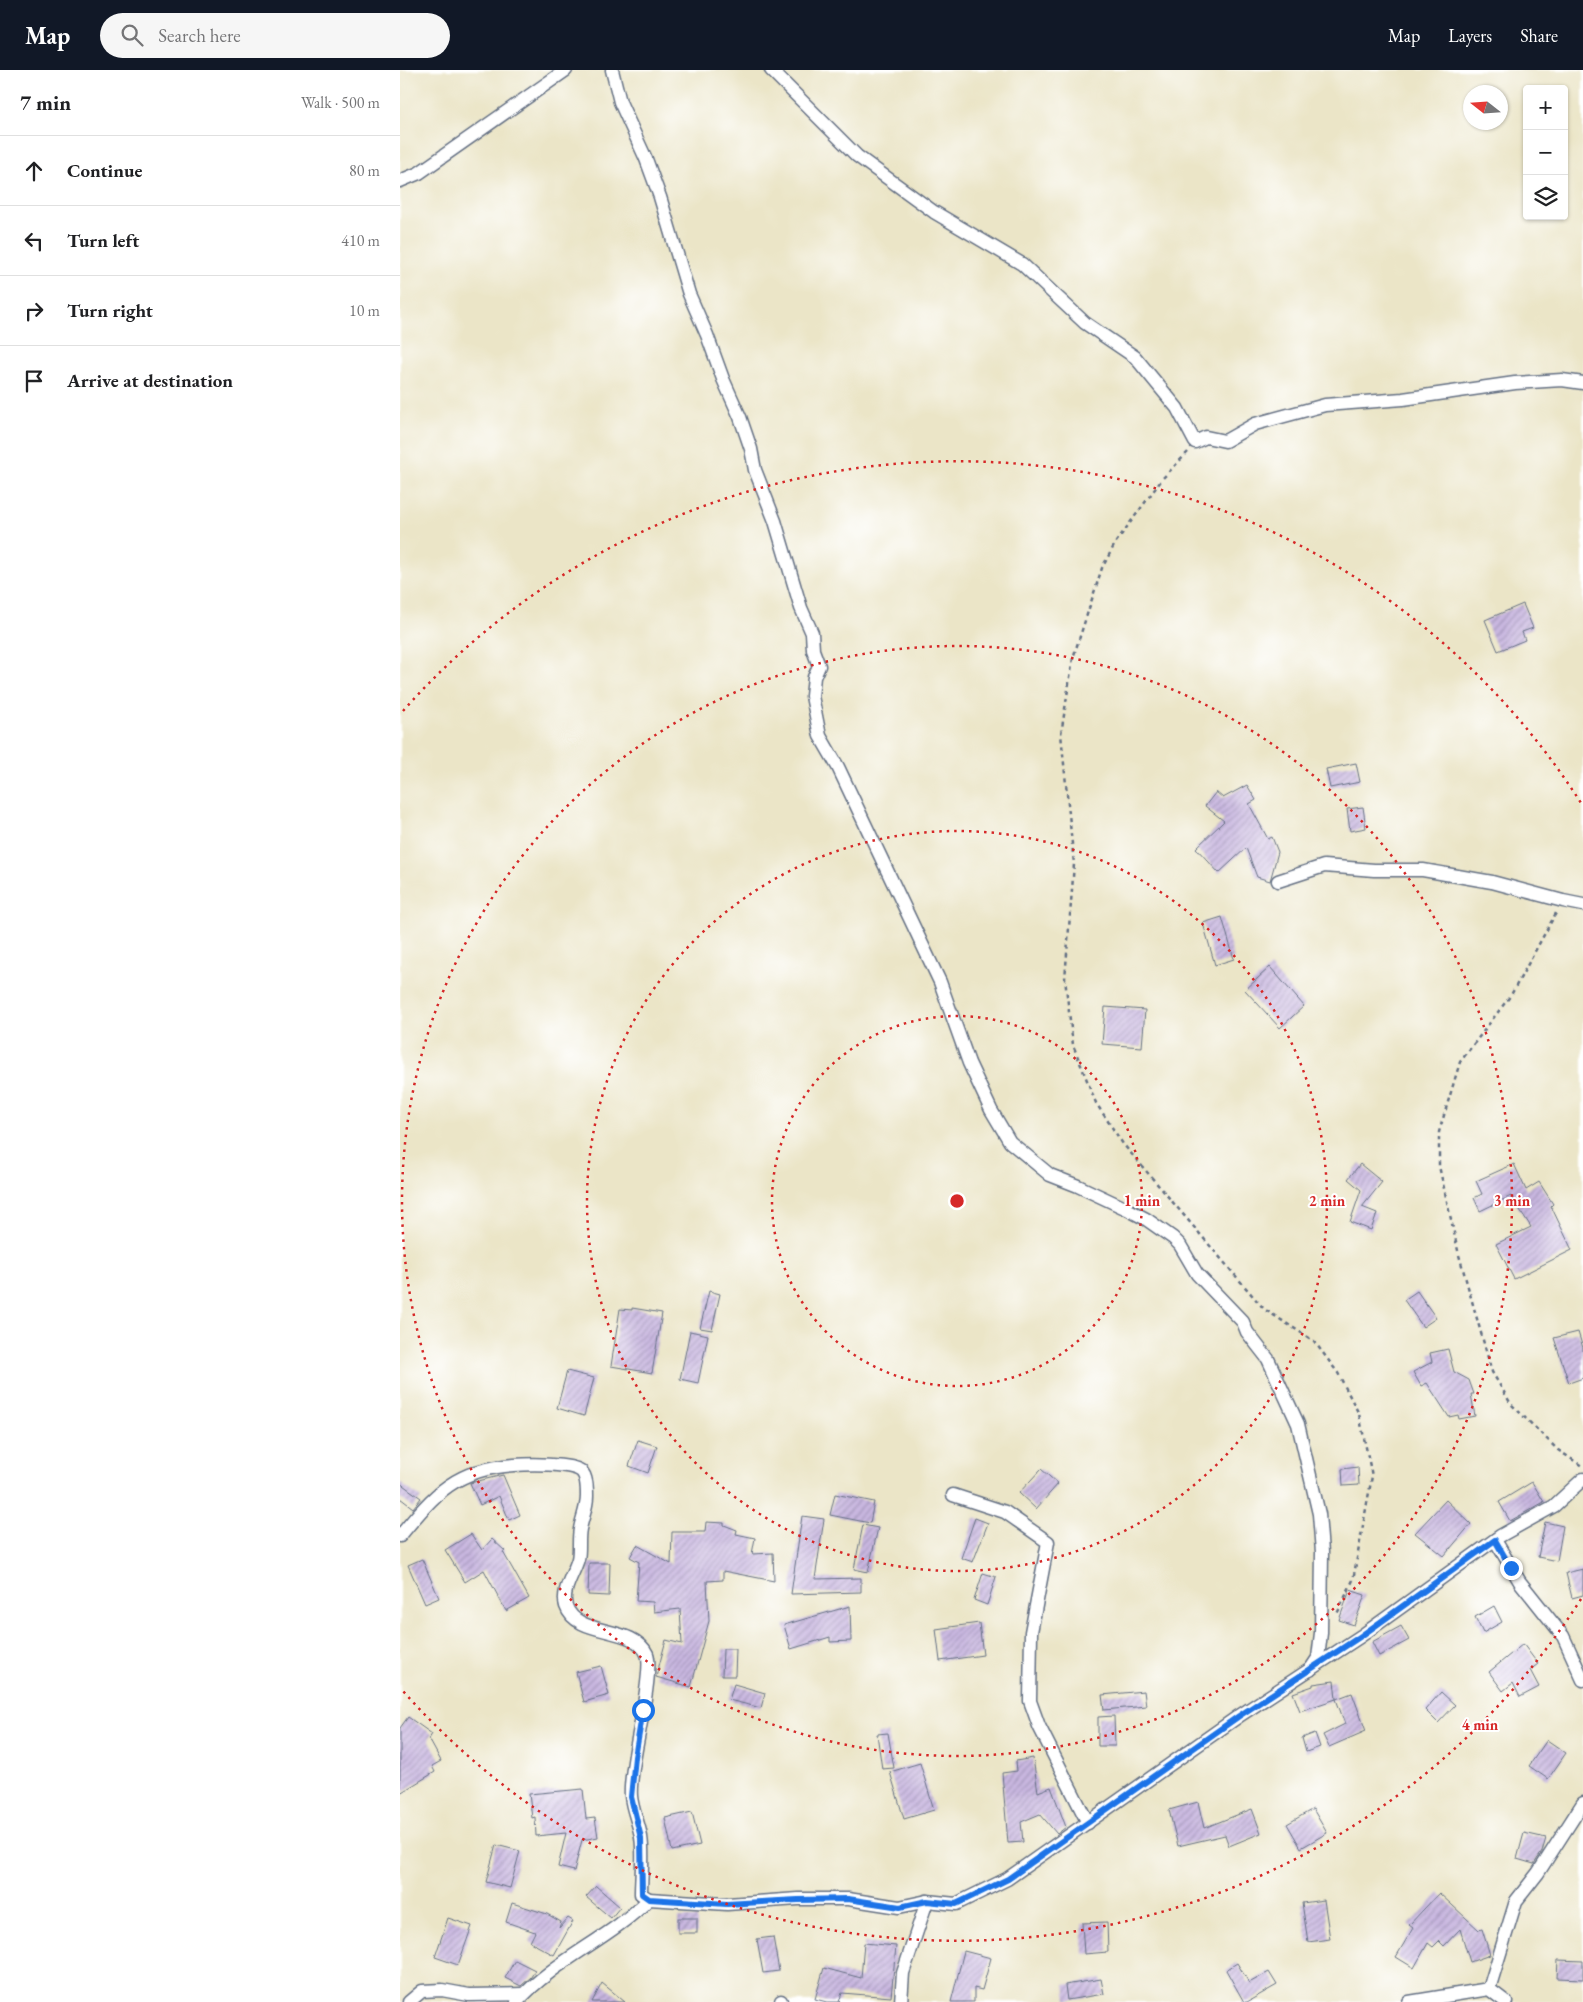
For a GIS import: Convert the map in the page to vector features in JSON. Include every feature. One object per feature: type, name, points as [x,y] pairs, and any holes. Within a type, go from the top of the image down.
[{"type":"street","points":[[400,182],[419,173],[566,70]]},
{"type":"street","points":[[612,70],[620,102],[646,159],[660,196],[689,294],[740,417],[751,449],[755,470],[775,521],[801,608],[812,634],[813,650],[819,666],[814,677],[812,696],[820,736],[838,767],[940,982],[969,1063],[991,1110],[1010,1142],[1050,1176],[1078,1186],[1146,1219],[1180,1245],[1197,1274],[1243,1322],[1247,1332],[1268,1359],[1298,1424],[1319,1514],[1322,1552],[1321,1633],[1318,1658],[1310,1670]]},
{"type":"street","points":[[770,70],[857,156],[934,212],[1022,264],[1085,323],[1134,357],[1177,408],[1195,442],[1206,437],[1225,441],[1255,424],[1324,405],[1403,399],[1515,383],[1562,380],[1583,383]]},
{"type":"street","points":[[1278,881],[1324,866],[1374,870],[1423,870],[1492,882],[1583,905]]},
{"type":"street","points":[[400,1536],[435,1496],[457,1480],[475,1471],[490,1466],[537,1465],[570,1467],[581,1471],[585,1477],[587,1497],[579,1531],[578,1559],[567,1587],[565,1599],[567,1608],[577,1620],[601,1630],[635,1639],[648,1655],[648,1678],[635,1757],[631,1797],[641,1838],[642,1894],[649,1899],[727,1904],[848,1899],[900,1907],[927,1901],[956,1904],[1008,1879],[1239,1716],[1361,1636],[1495,1540],[1554,1506],[1583,1479]]},
{"type":"street","points":[[953,1495],[1005,1512],[1048,1542],[1031,1632],[1030,1700],[1039,1726],[1088,1823]]},
{"type":"street","points":[[1495,1540],[1520,1582],[1563,1636],[1583,1678]]},
{"type":"street","points":[[1489,1989],[1516,1901],[1538,1872],[1583,1803]]},
{"type":"street","points":[[409,2002],[422,1991],[442,1990],[469,1995],[520,1998],[587,1946],[635,1914],[649,1899]]},
{"type":"street","points":[[901,2002],[903,1973],[927,1901]]},
{"type":"street","points":[[1408,2002],[1489,1989],[1506,2002]]},
{"type":"path","points":[[1206,437],[1190,450],[1163,478],[1116,542],[1102,568],[1073,658],[1061,734],[1074,864],[1065,979],[1073,1045],[1096,1103],[1123,1144],[1264,1309],[1314,1341],[1338,1373],[1358,1414],[1372,1476],[1365,1518],[1353,1580],[1339,1613],[1321,1633]]},
{"type":"path","points":[[1563,901],[1511,995],[1460,1062],[1439,1132],[1439,1166],[1459,1255],[1492,1372],[1511,1404],[1558,1450],[1583,1467]]},
{"type":"building","points":[[1523,604],[1533,628],[1522,632],[1525,640],[1498,651],[1485,620]]},
{"type":"building","points":[[1356,763],[1360,782],[1330,788],[1326,769]]},
{"type":"building","points":[[1247,785],[1256,800],[1249,804],[1268,839],[1272,837],[1278,852],[1270,881],[1257,877],[1246,848],[1219,873],[1196,848],[1224,821],[1205,806],[1216,792],[1223,798]]},
{"type":"building","points":[[1363,807],[1366,828],[1350,831],[1347,809]]},
{"type":"building","points":[[1222,917],[1234,959],[1215,965],[1203,923]]},
{"type":"building","points":[[1270,967],[1304,1006],[1280,1028],[1245,990]]},
{"type":"building","points":[[1105,1007],[1145,1010],[1142,1047],[1102,1044]]},
{"type":"building","points":[[1360,1164],[1382,1182],[1362,1207],[1377,1213],[1371,1230],[1350,1222],[1361,1190],[1348,1179]]},
{"type":"building","points":[[1514,1164],[1526,1190],[1539,1182],[1553,1204],[1551,1206],[1572,1250],[1514,1279],[1496,1244],[1531,1227],[1511,1196],[1480,1211],[1474,1198],[1482,1194],[1476,1181]]},
{"type":"building","points":[[709,1291],[720,1294],[712,1330],[700,1328]]},
{"type":"building","points":[[1417,1291],[1436,1318],[1423,1327],[1404,1300]]},
{"type":"building","points":[[632,1308],[662,1313],[652,1373],[611,1366],[620,1309],[632,1310]]},
{"type":"building","points":[[690,1331],[708,1335],[698,1383],[680,1379]]},
{"type":"building","points":[[1578,1332],[1583,1348],[1583,1378],[1569,1383],[1554,1338]]},
{"type":"building","points":[[1448,1349],[1454,1372],[1469,1380],[1474,1394],[1471,1394],[1475,1416],[1459,1419],[1458,1415],[1449,1417],[1427,1383],[1421,1386],[1413,1372],[1432,1362],[1430,1353]]},
{"type":"building","points":[[567,1371],[594,1378],[584,1416],[557,1408]]},
{"type":"building","points":[[638,1440],[657,1446],[648,1473],[629,1466]]},
{"type":"building","points":[[1358,1467],[1359,1485],[1343,1486],[1342,1469]]},
{"type":"building","points":[[1041,1469],[1058,1484],[1036,1509],[1019,1493]]},
{"type":"building","points":[[503,1475],[520,1515],[509,1520],[499,1496],[480,1505],[470,1483]]},
{"type":"building","points":[[1532,1482],[1544,1502],[1510,1521],[1499,1502]]},
{"type":"building","points":[[400,1483],[421,1498],[413,1508],[400,1498]]},
{"type":"building","points":[[835,1494],[874,1502],[870,1523],[830,1515]]},
{"type":"building","points":[[1446,1500],[1471,1524],[1444,1556],[1415,1533]]},
{"type":"building","points":[[802,1516],[824,1519],[815,1579],[861,1578],[861,1592],[791,1594]]},
{"type":"building","points":[[975,1518],[988,1523],[973,1562],[961,1558]]},
{"type":"building","points":[[706,1522],[724,1523],[724,1525],[737,1530],[736,1534],[755,1538],[752,1554],[773,1553],[774,1581],[723,1571],[723,1580],[707,1581],[709,1621],[691,1687],[656,1677],[666,1640],[682,1644],[680,1609],[654,1612],[653,1602],[636,1601],[639,1562],[630,1557],[637,1545],[671,1564],[672,1532],[705,1532]]},
{"type":"building","points":[[1545,1522],[1563,1526],[1557,1561],[1538,1557]]},
{"type":"building","points":[[863,1525],[878,1528],[868,1572],[854,1569]]},
{"type":"building","points":[[471,1534],[482,1550],[492,1539],[505,1551],[503,1552],[529,1598],[506,1611],[484,1570],[465,1582],[445,1550]]},
{"type":"building","points":[[422,1559],[439,1598],[425,1604],[408,1565]]},
{"type":"building","points":[[589,1563],[610,1563],[609,1596],[588,1595]]},
{"type":"building","points":[[1583,1569],[1583,1595],[1572,1598],[1566,1573]]},
{"type":"building","points":[[983,1573],[996,1577],[987,1605],[974,1600]]},
{"type":"building","points":[[1350,1590],[1365,1595],[1354,1625],[1339,1620]]},
{"type":"building","points":[[850,1606],[851,1641],[830,1642],[830,1637],[791,1649],[784,1625]]},
{"type":"building","points":[[1494,1606],[1502,1622],[1483,1633],[1475,1617]]},
{"type":"building","points":[[979,1623],[983,1655],[940,1661],[936,1629]]},
{"type":"building","points":[[1401,1626],[1409,1640],[1379,1656],[1372,1642]]},
{"type":"building","points":[[1523,1644],[1538,1664],[1530,1670],[1539,1687],[1520,1697],[1513,1683],[1503,1691],[1489,1672]]},
{"type":"building","points":[[723,1649],[736,1649],[735,1676],[722,1676]]},
{"type":"building","points":[[601,1666],[609,1695],[584,1702],[576,1672]]},
{"type":"building","points":[[1334,1681],[1336,1699],[1300,1711],[1293,1693],[1313,1686],[1313,1684]]},
{"type":"building","points":[[734,1684],[765,1693],[761,1708],[729,1700]]},
{"type":"building","points":[[1144,1691],[1146,1706],[1104,1710],[1102,1695]]},
{"type":"building","points":[[1441,1692],[1455,1705],[1438,1723],[1425,1710]]},
{"type":"building","points":[[1352,1693],[1366,1731],[1329,1747],[1323,1735],[1345,1724],[1336,1699]]},
{"type":"building","points":[[1114,1716],[1115,1746],[1098,1746],[1098,1717]]},
{"type":"building","points":[[408,1717],[432,1734],[429,1739],[441,1761],[432,1766],[435,1772],[400,1793],[400,1728]]},
{"type":"building","points":[[888,1733],[894,1768],[882,1769],[877,1734]]},
{"type":"building","points":[[1315,1733],[1320,1747],[1306,1752],[1302,1738]]},
{"type":"building","points":[[1547,1740],[1566,1753],[1548,1779],[1529,1766]]},
{"type":"building","points":[[1033,1758],[1038,1792],[1051,1787],[1066,1827],[1057,1834],[1040,1814],[1021,1822],[1023,1842],[1008,1843],[1002,1773],[1017,1771],[1016,1761]]},
{"type":"building","points":[[920,1763],[934,1810],[904,1819],[890,1772]]},
{"type":"building","points":[[583,1789],[586,1819],[595,1818],[598,1837],[582,1840],[574,1871],[558,1867],[566,1833],[536,1836],[535,1817],[532,1818],[529,1794]]},
{"type":"building","points":[[1198,1802],[1204,1828],[1252,1809],[1261,1833],[1229,1846],[1225,1835],[1178,1846],[1169,1810]]},
{"type":"building","points":[[1313,1809],[1327,1833],[1301,1848],[1287,1824]]},
{"type":"building","points":[[692,1812],[700,1845],[672,1851],[665,1818]]},
{"type":"building","points":[[1524,1833],[1546,1838],[1542,1852],[1534,1864],[1517,1859]]},
{"type":"building","points":[[496,1845],[520,1851],[510,1888],[486,1882]]},
{"type":"building","points":[[596,1886],[620,1907],[611,1918],[586,1897]]},
{"type":"building","points":[[1439,1893],[1479,1930],[1482,1929],[1490,1955],[1470,1962],[1460,1929],[1444,1946],[1439,1941],[1433,1947],[1428,1943],[1414,1968],[1396,1957],[1413,1928],[1409,1925]]},
{"type":"building","points":[[1324,1900],[1330,1939],[1308,1942],[1302,1903]]},
{"type":"building","points":[[512,1903],[547,1914],[561,1922],[559,1928],[568,1918],[573,1921],[554,1955],[530,1942],[535,1932],[506,1922]]},
{"type":"building","points":[[448,1918],[472,1926],[458,1965],[435,1957]]},
{"type":"building","points":[[678,1918],[697,1918],[697,1933],[678,1933]]},
{"type":"building","points":[[1107,1922],[1108,1952],[1084,1954],[1082,1923]]},
{"type":"building","points":[[773,1937],[779,1971],[763,1973],[757,1939]]},
{"type":"building","points":[[864,1943],[896,1946],[891,1997],[842,1993],[839,2002],[815,1999],[824,1968],[861,1978]]},
{"type":"building","points":[[964,1951],[991,1958],[982,1990],[974,1988],[974,2002],[951,2002]]},
{"type":"building","points":[[515,1960],[535,1970],[531,1977],[521,1986],[505,1978]]},
{"type":"building","points":[[1558,1960],[1583,1961],[1583,1979],[1557,1978]]},
{"type":"building","points":[[1237,1963],[1249,1983],[1269,1972],[1277,1985],[1244,2002],[1226,1970]]},
{"type":"building","points":[[1101,1979],[1104,1994],[1067,2000],[1065,1985]]},
{"type":"building","points":[[602,1983],[625,2002],[592,2002]]},
{"type":"route","points":[[643,1710],[635,1757],[631,1797],[641,1838],[642,1894],[649,1899],[727,1904],[848,1899],[900,1907],[927,1901],[956,1904],[1008,1879],[1239,1716],[1361,1636],[1495,1540],[1511,1568]]}]
